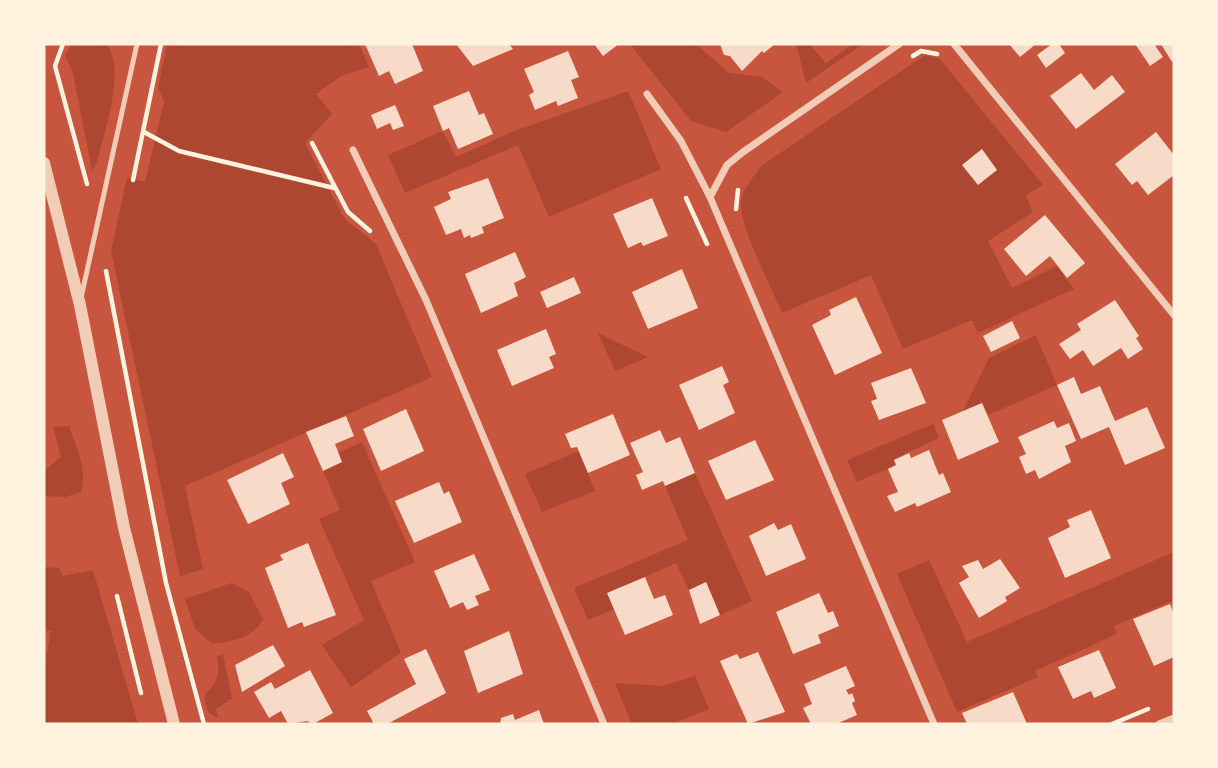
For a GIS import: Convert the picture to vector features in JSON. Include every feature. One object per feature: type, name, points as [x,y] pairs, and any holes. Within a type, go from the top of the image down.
[{"type":"street","points":[[710,197],[727,165],[743,152],[899,44]]},
{"type":"street","points":[[954,44],[1174,315]]},
{"type":"street","points":[[647,94],[681,141],[710,197],[934,724]]},
{"type":"street","points":[[353,150],[426,300],[604,724]]},
{"type":"street","points":[[44,163],[80,305],[124,528],[174,724]]},
{"type":"street","points":[[1160,724],[1174,718]]},
{"type":"lane","points":[[80,305],[137,44]]},
{"type":"path","points":[[63,44],[55,66],[89,191]]},
{"type":"path","points":[[133,180],[161,44]]},
{"type":"path","points":[[906,60],[921,51],[932,51],[946,58]]},
{"type":"path","points":[[144,132],[179,151],[335,188]]},
{"type":"path","points":[[312,143],[348,212],[373,234]]},
{"type":"path","points":[[739,219],[736,194],[740,186]]},
{"type":"path","points":[[104,265],[166,583],[204,724]]},
{"type":"shaded area","points":[[72,44],[106,44],[112,55],[112,101],[97,162],[92,171],[73,73],[65,56]]},
{"type":"shaded area","points":[[167,44],[359,44],[369,67],[341,76],[316,94],[332,114],[305,143],[344,218],[376,244],[432,377],[185,486],[203,569],[180,576],[111,251],[127,178],[145,182],[164,101],[158,88]]},
{"type":"shaded area","points":[[630,44],[696,44],[729,73],[762,77],[783,92],[726,132],[691,121]]},
{"type":"shaded area","points":[[796,44],[809,44],[826,63],[853,44],[863,44],[806,83]]},
{"type":"shaded area","points":[[925,55],[940,59],[1043,185],[1026,195],[1033,212],[988,241],[1012,288],[1057,266],[1074,289],[978,333],[972,320],[903,349],[871,275],[782,313],[746,229],[741,204],[745,189],[761,166]]},
{"type":"shaded area","points":[[628,91],[661,169],[549,217],[518,145],[405,193],[388,155],[443,131],[456,157],[512,132]]},
{"type":"shaded area","points":[[598,333],[648,357],[615,371]]},
{"type":"shaded area","points":[[1036,335],[1057,385],[988,415],[982,403],[963,411],[989,358]]},
{"type":"shaded area","points":[[933,424],[939,438],[894,459],[896,465],[857,482],[847,460]]},
{"type":"shaded area","points":[[69,426],[82,467],[81,492],[65,497],[44,496],[44,471],[61,457],[53,427]]},
{"type":"shaded area","points":[[362,442],[415,562],[371,581],[401,653],[351,687],[322,645],[364,620],[319,519],[340,510],[323,471],[342,462],[338,453]]},
{"type":"shaded area","points":[[579,451],[595,491],[542,512],[525,474]]},
{"type":"shaded area","points":[[695,473],[752,601],[720,615],[707,582],[689,590],[676,563],[608,593],[614,609],[588,620],[574,588],[688,540],[665,486]]},
{"type":"shaded area","points":[[1174,552],[1174,600],[1114,626],[1117,634],[1035,671],[1038,677],[957,712],[897,574],[929,560],[967,642]]},
{"type":"shaded area","points":[[44,567],[59,568],[63,576],[93,570],[138,724],[44,724],[44,669],[51,631],[44,631]]},
{"type":"shaded area","points":[[231,583],[249,592],[263,619],[254,631],[247,635],[211,643],[195,629],[185,599]]},
{"type":"shaded area","points":[[223,654],[232,698],[216,709],[218,718],[207,710],[205,695],[217,677],[217,656]]},
{"type":"shaded area","points":[[695,676],[709,709],[672,724],[632,724],[615,683],[662,686]]},
{"type":"building","points":[[365,44],[412,44],[423,71],[395,84],[389,71],[379,76]]},
{"type":"building","points":[[456,44],[509,44],[513,49],[473,66]]},
{"type":"building","points":[[594,44],[619,44],[603,56]]},
{"type":"building","points":[[720,44],[775,44],[764,53],[762,51],[742,71],[730,56],[724,55]]},
{"type":"building","points":[[1009,44],[1036,44],[1020,57]]},
{"type":"building","points":[[1052,44],[1059,44],[1065,53],[1046,68],[1037,55]]},
{"type":"building","points":[[1135,44],[1154,44],[1163,57],[1150,66]]},
{"type":"building","points":[[1161,44],[1174,44],[1172,62]]},
{"type":"building","points":[[568,51],[579,77],[571,80],[578,98],[558,106],[556,101],[535,110],[529,95],[534,92],[524,69]]},
{"type":"building","points":[[1081,73],[1094,90],[1112,75],[1125,92],[1076,129],[1050,96]]},
{"type":"building","points":[[469,91],[479,115],[484,113],[493,134],[458,149],[449,128],[443,131],[433,106]]},
{"type":"building","points":[[395,105],[404,126],[393,130],[390,123],[377,129],[371,115]]},
{"type":"building","points":[[1156,132],[1174,155],[1174,175],[1148,195],[1137,181],[1132,185],[1115,164]]},
{"type":"building","points":[[982,149],[997,170],[978,185],[962,165]]},
{"type":"building","points":[[488,178],[504,218],[482,227],[484,233],[471,238],[470,235],[464,238],[461,229],[446,235],[434,207],[451,199],[448,192]]},
{"type":"building","points":[[652,198],[668,236],[643,246],[641,242],[628,248],[613,214]]},
{"type":"building","points":[[1045,215],[1085,263],[1067,278],[1050,256],[1026,276],[1004,249]]},
{"type":"building","points":[[515,252],[526,277],[514,283],[518,296],[481,313],[465,274]]},
{"type":"building","points":[[682,269],[698,308],[648,329],[632,292]]},
{"type":"building","points":[[574,277],[581,293],[547,308],[540,292]]},
{"type":"building","points":[[856,297],[882,353],[835,375],[812,325],[831,315],[829,310]]},
{"type":"building","points":[[1115,300],[1139,336],[1136,338],[1143,349],[1128,359],[1121,348],[1093,366],[1083,350],[1070,359],[1059,344],[1081,330],[1077,324]]},
{"type":"building","points":[[1012,321],[1020,338],[991,352],[983,336]]},
{"type":"building","points":[[546,329],[556,354],[549,357],[554,368],[512,386],[497,350]]},
{"type":"building","points":[[722,366],[729,382],[723,385],[735,413],[699,430],[679,385]]},
{"type":"building","points":[[911,368],[926,403],[879,420],[871,401],[877,399],[871,383]]},
{"type":"building","points":[[1074,377],[1081,394],[1100,386],[1115,421],[1147,407],[1165,448],[1125,465],[1109,427],[1081,439],[1057,385]]},
{"type":"building","points":[[982,403],[999,442],[958,460],[942,420]]},
{"type":"building","points":[[406,409],[424,451],[381,471],[363,429]]},
{"type":"building","points":[[613,414],[630,455],[588,473],[577,447],[571,448],[565,434]]},
{"type":"building","points":[[346,416],[354,436],[335,444],[342,462],[323,471],[306,432]]},
{"type":"building","points":[[1054,421],[1057,428],[1069,423],[1076,441],[1065,446],[1071,462],[1039,479],[1035,470],[1026,474],[1019,457],[1026,454],[1018,437]]},
{"type":"building","points":[[660,430],[666,443],[680,437],[695,473],[665,486],[663,481],[642,490],[636,475],[643,472],[630,443]]},
{"type":"building","points":[[755,440],[774,480],[726,500],[708,461]]},
{"type":"building","points":[[929,450],[939,475],[943,473],[951,492],[917,507],[915,503],[895,512],[887,496],[898,492],[888,469],[896,465],[894,460],[909,453],[911,458]]},
{"type":"building","points":[[283,453],[294,477],[281,483],[290,504],[248,524],[227,480]]},
{"type":"building","points":[[439,482],[444,494],[449,491],[462,522],[414,543],[395,501]]},
{"type":"building","points":[[1091,510],[1111,558],[1065,578],[1048,538],[1070,527],[1067,520]]},
{"type":"building","points":[[774,523],[778,530],[791,524],[806,559],[766,576],[749,536]]},
{"type":"building","points":[[308,543],[336,615],[304,627],[302,622],[288,628],[265,568],[283,560],[280,555]]},
{"type":"building","points":[[474,554],[490,590],[475,596],[479,605],[467,610],[463,602],[450,608],[434,571]]},
{"type":"building","points":[[1000,559],[1020,588],[1005,597],[1007,601],[979,618],[959,583],[969,577],[962,566],[978,560],[983,569]]},
{"type":"building","points":[[645,577],[654,599],[665,595],[673,615],[625,635],[607,593]]},
{"type":"building","points":[[706,582],[720,615],[700,624],[689,590]]},
{"type":"building","points":[[819,593],[828,613],[833,611],[839,626],[818,635],[821,643],[793,654],[776,612]]},
{"type":"building","points":[[1170,604],[1174,615],[1174,657],[1154,666],[1133,619]]},
{"type":"building","points":[[509,631],[523,674],[478,693],[464,651]]},
{"type":"building","points":[[273,645],[285,666],[242,692],[235,665]]},
{"type":"building","points":[[426,649],[446,693],[387,724],[374,724],[367,711],[416,684],[404,659]]},
{"type":"building","points":[[1099,650],[1116,688],[1094,698],[1091,691],[1073,699],[1058,667]]},
{"type":"building","points":[[758,652],[785,712],[748,724],[720,661],[737,654],[740,659]]},
{"type":"building","points":[[846,666],[855,686],[846,690],[849,695],[852,693],[855,701],[852,703],[857,715],[836,724],[811,724],[803,708],[812,704],[804,684]]},
{"type":"building","points":[[310,670],[333,713],[313,724],[307,721],[288,724],[281,711],[269,718],[254,692],[271,682],[275,689]]},
{"type":"building","points":[[1013,692],[1027,724],[967,724],[962,713]]},
{"type":"building","points":[[539,710],[544,724],[500,724],[501,718],[513,714],[515,720]]}]
